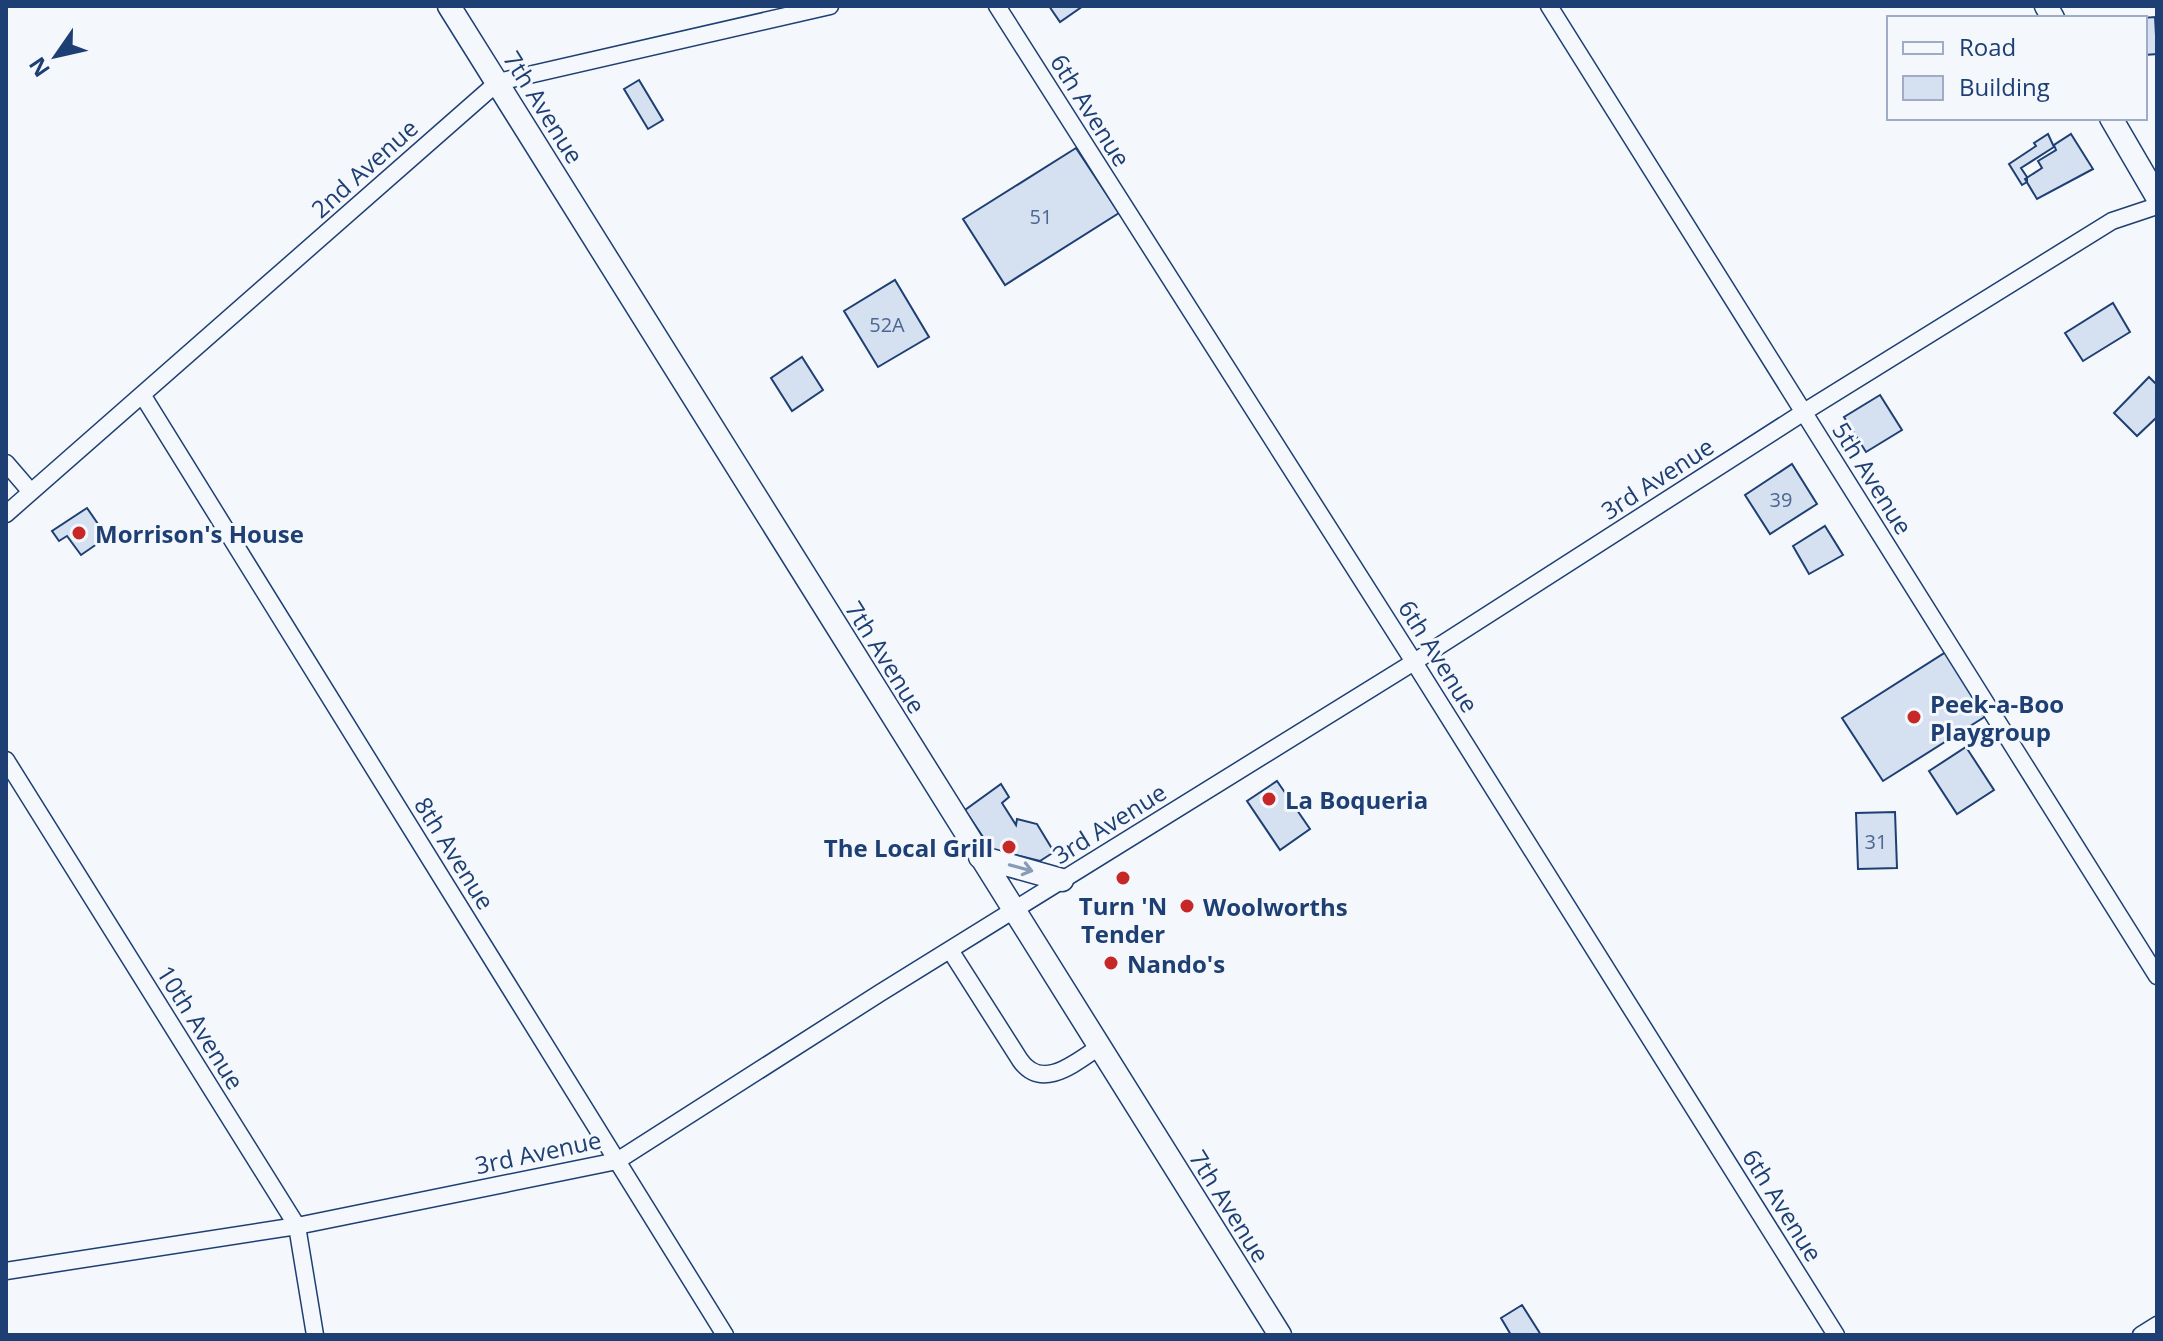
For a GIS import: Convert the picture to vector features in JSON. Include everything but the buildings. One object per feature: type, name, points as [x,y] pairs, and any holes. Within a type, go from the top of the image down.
[{"type":"main road","name":"7th Avenue","points":[[449,6],[1280,1335]]},
{"type":"main road","points":[[2112,120],[2157,197]]},
{"type":"main road","points":[[980,857],[1062,880]]},
{"type":"street","name":"2nd Avenue","points":[[6,514],[498,82],[830,6]]},
{"type":"street","name":"6th Avenue","points":[[997,6],[1414,662],[1836,1335]]},
{"type":"street","name":"5th Avenue","points":[[1549,6],[2157,976]]},
{"type":"street","name":"3rd Avenue","points":[[6,1271],[297,1226],[617,1161],[2112,221],[2157,206]]},
{"type":"street","name":"8th Avenue","points":[[143,396],[725,1335]]},
{"type":"street","points":[[6,463],[31,492]]},
{"type":"street","name":"10th Avenue","points":[[6,760],[297,1226],[315,1335]]},
{"type":"street","points":[[950,950],[1029,1070],[1042,1075],[1057,1072],[1099,1047]]},
{"type":"street","points":[[2141,1335],[2157,1325]]},
{"type":"place","name":"Morrison's House","points":[[79,533]]},
{"type":"place","name":"Peek-a-Boo Playgroup","points":[[1914,717]]},
{"type":"place","name":"La Boqueria","points":[[1269,799]]},
{"type":"place","name":"The Local Grill","points":[[1009,847]]},
{"type":"place","name":"Turn 'N Tender","points":[[1123,878]]},
{"type":"place","name":"Woolworths","points":[[1187,906]]},
{"type":"place","name":"Nando's","points":[[1111,963]]}]
